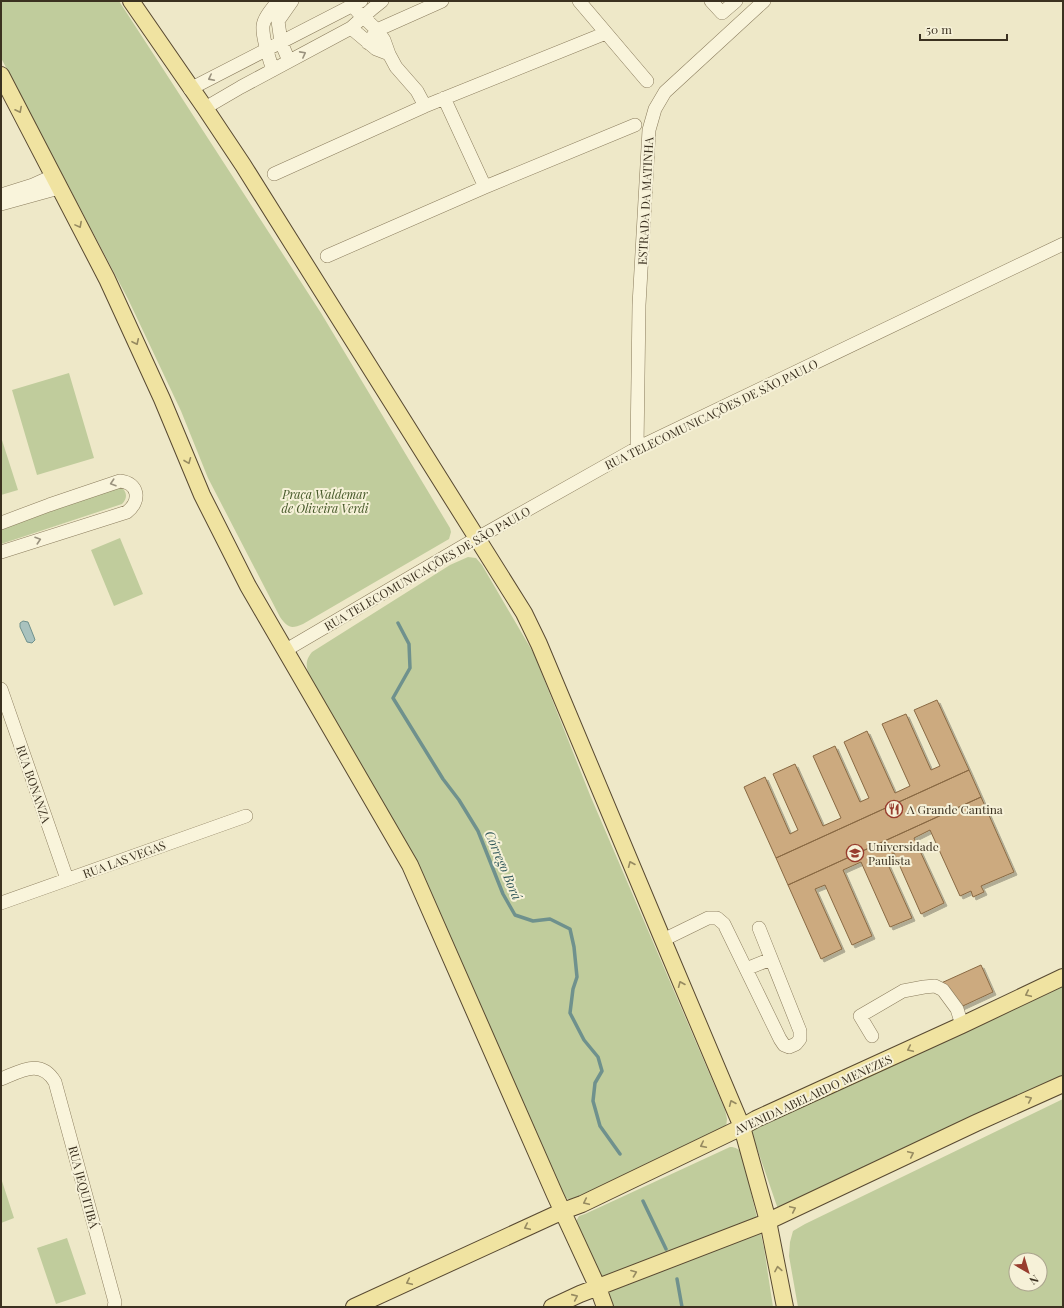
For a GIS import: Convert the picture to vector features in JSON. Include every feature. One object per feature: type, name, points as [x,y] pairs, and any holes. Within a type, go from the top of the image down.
[{"type":"main road","points":[[130,1],[205,108],[247,172],[524,613],[539,644],[662,940],[742,1127],[768,1221],[785,1307]]},
{"type":"main road","points":[[1,75],[107,279],[162,399],[202,495],[248,586],[410,865],[598,1288],[605,1307]]},
{"type":"main road","name":"AVENIDA ABELARDO MENEZES","points":[[354,1307],[589,1200],[763,1116],[1063,978]]},
{"type":"main road","points":[[552,1307],[580,1294],[768,1221],[976,1123],[1063,1084]]},
{"type":"street","points":[[273,70],[266,50],[263,26],[266,17],[278,1]]},
{"type":"street","points":[[263,26],[278,21],[292,1]]},
{"type":"street","points":[[205,108],[351,28],[382,1]]},
{"type":"street","points":[[368,42],[377,30],[442,1]]},
{"type":"street","points":[[579,1],[647,81]]},
{"type":"street","points":[[711,1],[722,13],[736,1]]},
{"type":"street","name":"ESTRADA DA MATINHA","points":[[637,448],[639,305],[649,130],[655,109],[665,92],[764,1]]},
{"type":"street","points":[[190,88],[248,60],[356,3],[363,18],[377,30],[384,40],[389,54],[399,71],[417,91],[425,106]]},
{"type":"street","points":[[278,21],[281,42],[289,61]]},
{"type":"street","points":[[351,28],[376,48],[389,54]]},
{"type":"street","points":[[274,174],[425,106],[606,33]]},
{"type":"street","points":[[232,68],[241,87]]},
{"type":"street","points":[[444,98],[485,187]]},
{"type":"street","points":[[327,256],[485,187],[635,125]]},
{"type":"street","points":[[1,204],[31,190],[56,182]]},
{"type":"street","points":[[1,195],[31,190]]},
{"type":"street","name":"RUA TELECOMUNICAÇÕES DE SÃO PAULO","points":[[286,650],[637,448],[1063,244]]},
{"type":"street","points":[[1,523],[49,504],[120,480],[131,484],[136,493],[135,502],[127,512],[1,552]]},
{"type":"street","name":"RUA BONANZA","points":[[1,689],[67,879]]},
{"type":"street","name":"RUA LAS VEGAS","points":[[1,903],[246,816]]},
{"type":"street","points":[[662,940],[708,918],[717,918],[724,924],[780,1039],[784,1045],[789,1047],[796,1044],[800,1039],[800,1031],[759,928]]},
{"type":"street","points":[[746,970],[771,959]]},
{"type":"street","points":[[872,1036],[860,1016],[903,991],[924,987],[935,986],[943,990],[957,1009],[962,1025]]},
{"type":"street","name":"RUA JEQUITIBÁ","points":[[1,1079],[28,1069],[36,1068],[44,1070],[51,1075],[55,1082],[115,1302],[114,1307]]},
{"type":"green space","name":"Praça Waldemar de Oliveira Verdi","points":[[1,1],[119,1],[321,313],[450,528],[451,532],[449,539],[303,624],[293,627],[283,621],[208,478],[181,411],[128,299],[1,58]]},
{"type":"green space","points":[[69,373],[94,458],[37,475],[12,390]]},
{"type":"green space","points":[[1,437],[18,490],[1,495]]},
{"type":"green space","points":[[119,485],[126,494],[122,504],[1,544],[1,529]]},
{"type":"green space","points":[[120,538],[143,594],[114,606],[91,550]]},
{"type":"green space","points":[[468,557],[476,558],[482,565],[534,654],[590,795],[725,1110],[727,1119],[726,1127],[580,1198],[571,1200],[565,1198],[426,882],[383,802],[309,676],[307,669],[307,661],[312,652],[450,565]]},
{"type":"green space","points":[[1063,985],[1063,1077],[779,1212],[751,1131]]},
{"type":"green space","points":[[1063,1099],[1063,1307],[798,1307],[789,1256],[790,1242],[793,1231]]},
{"type":"green space","points":[[730,1147],[734,1147],[742,1154],[764,1248],[773,1307],[612,1307],[576,1221],[579,1216]]},
{"type":"green space","points":[[1,1178],[14,1218],[1,1223]]},
{"type":"green space","points":[[67,1238],[86,1294],[56,1304],[37,1248]]},
{"type":"water","points":[[23,621],[28,622],[35,640],[32,643],[27,642],[20,627],[20,623]]},
{"type":"building","points":[[937,700],[969,770],[776,858],[744,787],[765,777],[790,834],[798,830],[773,774],[795,764],[823,826],[841,818],[813,756],[835,746],[860,802],[869,798],[844,742],[867,731],[895,793],[910,786],[882,724],[906,714],[931,770],[940,766],[914,710]]},
{"type":"building","points":[[969,770],[981,797],[788,885],[776,858]]},
{"type":"building","points":[[981,797],[1014,872],[981,886],[984,892],[973,897],[971,891],[960,896],[930,830],[914,838],[944,903],[921,914],[894,853],[885,858],[912,918],[890,927],[861,862],[843,870],[872,936],[852,945],[825,885],[815,889],[842,949],[821,959],[788,885]]},
{"type":"building","points":[[981,965],[993,992],[952,1011],[939,984]]},
{"type":"waterway","name":"Córrego Borá","points":[[398,623],[409,644],[410,668],[393,698],[443,779],[459,800],[478,831],[503,894],[515,915],[533,921],[550,919],[570,929],[574,947],[577,977],[573,989],[570,1013],[584,1040],[598,1057],[602,1071],[595,1083],[593,1101],[600,1126],[620,1154]]},
{"type":"waterway","name":"Córrego Borá","points":[[643,1201],[666,1249]]},
{"type":"waterway","name":"Córrego Borá","points":[[677,1279],[682,1307]]},
{"type":"place","name":"A Grande Cantina","points":[[894,809]]},
{"type":"place","name":"Universidade Paulista","points":[[855,853]]}]
